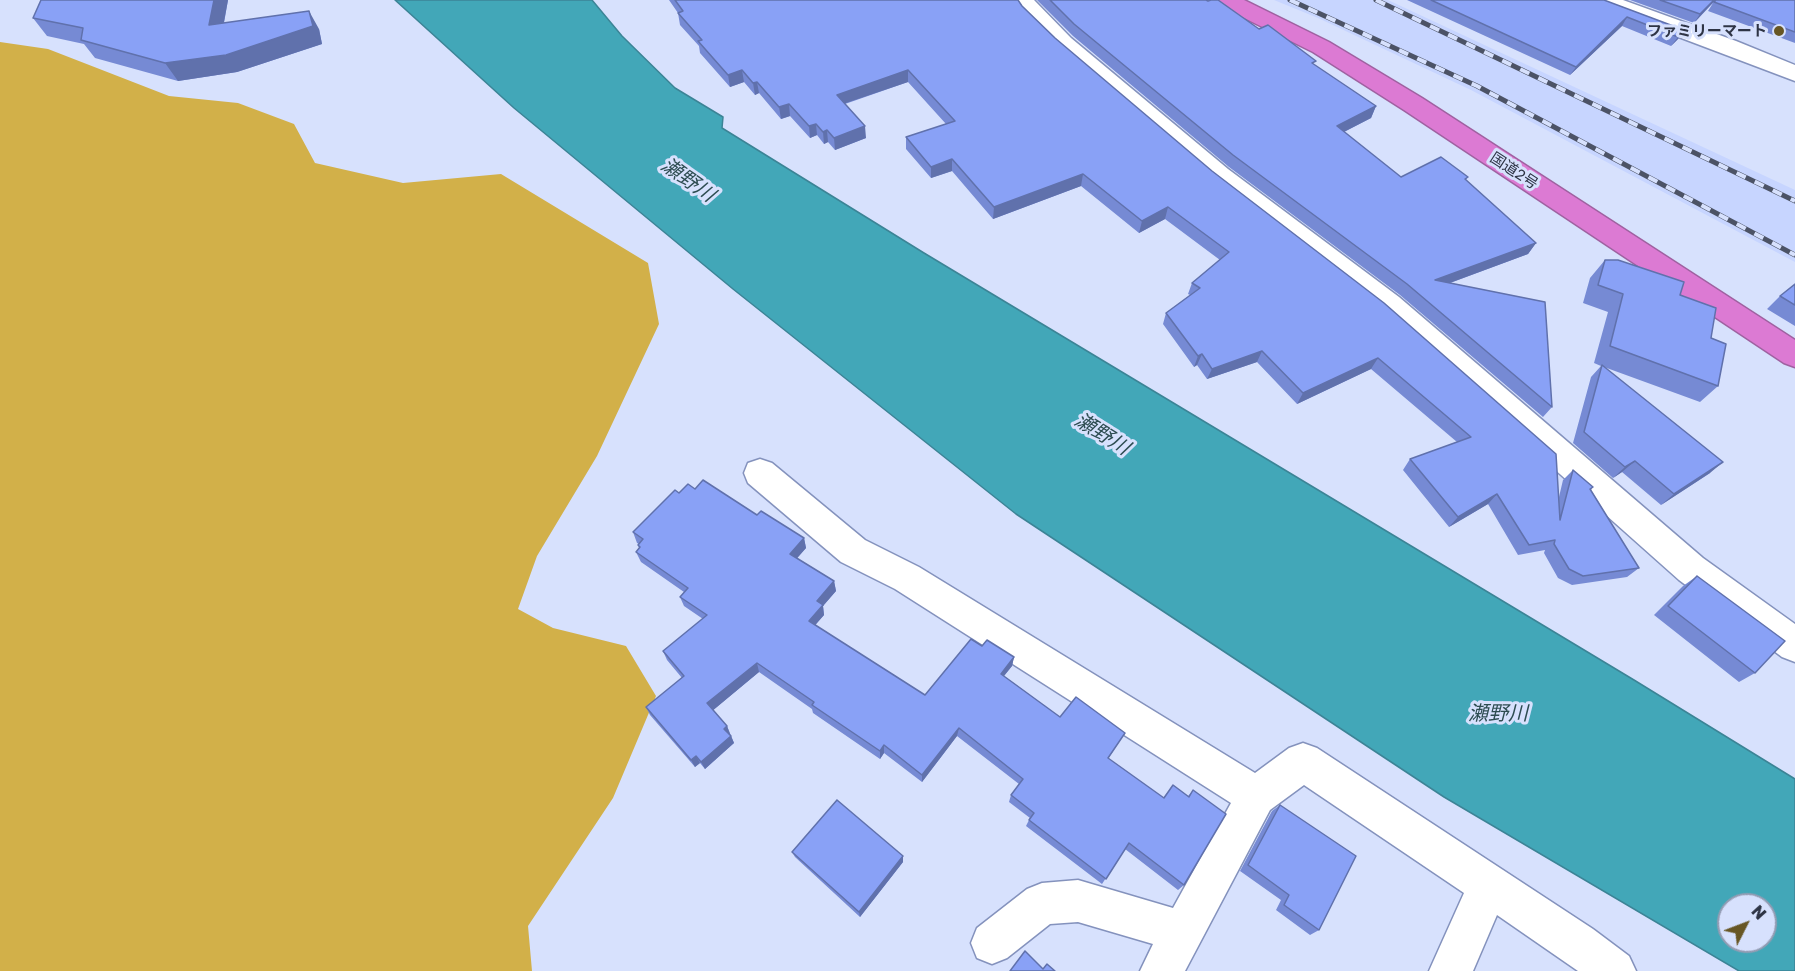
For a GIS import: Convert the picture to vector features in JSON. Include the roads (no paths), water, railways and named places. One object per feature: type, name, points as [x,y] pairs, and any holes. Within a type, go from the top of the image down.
[{"type":"highway","name":"国道2号","points":[[1226,0],[1321,47],[1359,70],[1795,355]]},
{"type":"street","points":[[1023,0],[1063,43],[1219,175],[1389,305],[1691,569],[1795,645]]},
{"type":"street","points":[[1602,0],[1728,46],[1795,74]]},
{"type":"street","points":[[760,473],[853,551],[907,578],[1256,796]]},
{"type":"street","points":[[1162,971],[1256,796],[1303,762],[1614,971]]},
{"type":"street","points":[[1451,971],[1489,885]]},
{"type":"street","points":[[992,943],[1042,904],[1078,901],[1183,932]]},
{"type":"water","name":"瀬野川","points":[[395,0],[592,0],[622,36],[675,88],[723,117],[722,128],[924,253],[1795,779],[1795,971],[1739,971],[1444,797],[1016,514],[733,289],[514,108]]},
{"type":"railway","points":[[1290,0],[1477,86],[1795,255]]},
{"type":"railway","points":[[1376,0],[1795,201]]},
{"type":"place","name":"ファミリーマート","points":[[1779,31]]}]
